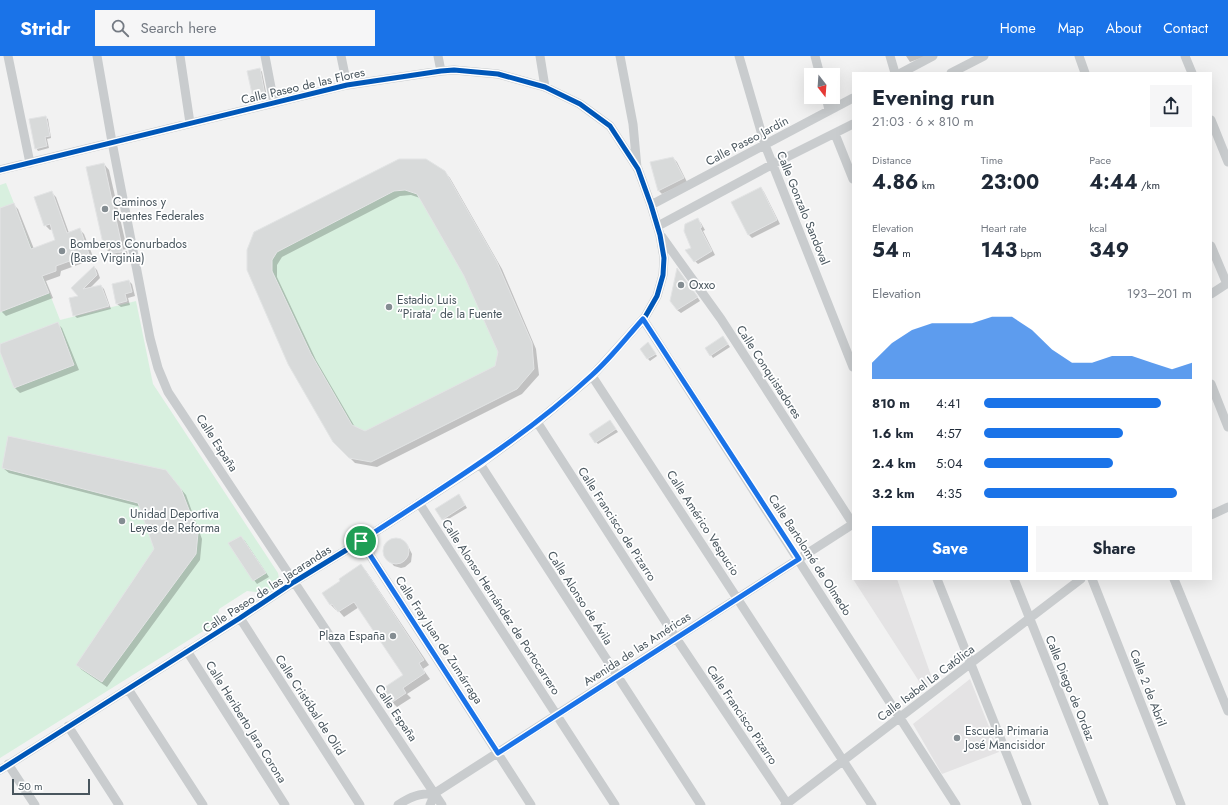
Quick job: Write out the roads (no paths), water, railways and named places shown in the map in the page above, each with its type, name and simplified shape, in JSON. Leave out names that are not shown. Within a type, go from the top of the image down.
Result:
[{"type":"street","points":[[8,56],[30,163]]},
{"type":"street","name":"Calle España","points":[[98,56],[112,142],[150,338],[158,368],[168,392],[442,805]]},
{"type":"street","points":[[180,56],[190,123]]},
{"type":"street","points":[[265,56],[274,103]]},
{"type":"street","points":[[341,56],[347,85]]},
{"type":"street","points":[[438,56],[441,71]]},
{"type":"street","points":[[540,56],[545,87]]},
{"type":"street","points":[[620,56],[633,124],[638,169]]},
{"type":"street","name":"Calle Gonzalo Sandoval","points":[[739,56],[765,145],[852,364]]},
{"type":"street","points":[[815,56],[818,68]]},
{"type":"street","points":[[890,56],[895,72]]},
{"type":"street","points":[[903,72],[933,56]]},
{"type":"street","points":[[964,70],[984,56]]},
{"type":"street","points":[[1079,56],[1085,72]]},
{"type":"street","points":[[1184,56],[1192,72]]},
{"type":"street","name":"Calle Paseo de las Flores","points":[[0,170],[347,85],[454,70],[498,74],[545,87],[580,104],[610,126],[638,169],[651,205]]},
{"type":"street","name":"Calle Paseo Jardín","points":[[651,205],[852,98]]},
{"type":"street","points":[[828,104],[829,110]]},
{"type":"street","points":[[1212,122],[1228,162]]},
{"type":"street","points":[[658,226],[773,164],[852,125]]},
{"type":"street","points":[[835,134],[852,176]]},
{"type":"street","name":"Calle Paseo de las Jacarandas","points":[[0,770],[480,464],[537,422],[592,376],[643,319],[657,296],[663,274],[664,258],[658,226],[651,205]]},
{"type":"street","name":"Calle Conquistadores","points":[[660,235],[725,326],[852,522]]},
{"type":"street","points":[[1212,248],[1227,284],[1212,293]]},
{"type":"street","name":"Calle Bartolomé de Olmedo","points":[[643,319],[799,559],[956,805]]},
{"type":"street","name":"Calle Américo Vespucio","points":[[592,376],[872,805]]},
{"type":"street","points":[[1212,387],[1228,427]]},
{"type":"street","name":"Calle Francisco de Pizarro","points":[[537,422],[676,638]]},
{"type":"street","name":"Calle Alonso de Ávila","points":[[480,464],[701,805]]},
{"type":"street","name":"Calle Alonso Hernández de Portocarrero","points":[[419,503],[615,805]]},
{"type":"street","points":[[1212,515],[1228,507]]},
{"type":"street","name":"Avenida de las Américas","points":[[398,805],[410,797],[435,793],[852,525]]},
{"type":"street","name":"Calle Fray Juan de Zumárraga","points":[[361,541],[532,805]]},
{"type":"street","points":[[937,580],[1027,805]]},
{"type":"street","name":"Calle Diego de Ordaz","points":[[1014,580],[1104,805]]},
{"type":"street","name":"Calle Isabel La Católica","points":[[786,804],[1080,580]]},
{"type":"street","name":"Calle 2 de Abril","points":[[1092,580],[1181,805]]},
{"type":"street","points":[[1174,580],[1228,711]]},
{"type":"street","name":"Calle Cristóbal de Olid","points":[[240,618],[360,805]]},
{"type":"street","name":"Calle Francisco Pizarro","points":[[676,638],[786,804]]},
{"type":"street","name":"Calle Heriberto Jara Corona","points":[[187,651],[285,805]]},
{"type":"street","points":[[128,689],[203,805]]},
{"type":"street","points":[[68,726],[119,805]]},
{"type":"street","points":[[8,764],[35,805]]},
{"type":"street","points":[[430,805],[435,793]]},
{"type":"place","name":"Caminos y Puentes Federales","points":[[105,209]]},
{"type":"place","name":"Bomberos Conurbados (Base Virginia)","points":[[62,251]]},
{"type":"place","name":"Oxxo","points":[[681,285]]},
{"type":"place","name":"Estadio Luis “Pirata” de la Fuente","points":[[389,307]]},
{"type":"place","name":"Unidad Deportiva Leyes de Reforma","points":[[122,521]]},
{"type":"place","name":"Plaza España","points":[[393,636]]},
{"type":"place","name":"Escuela Primaria José Mancisidor","points":[[957,738]]}]
